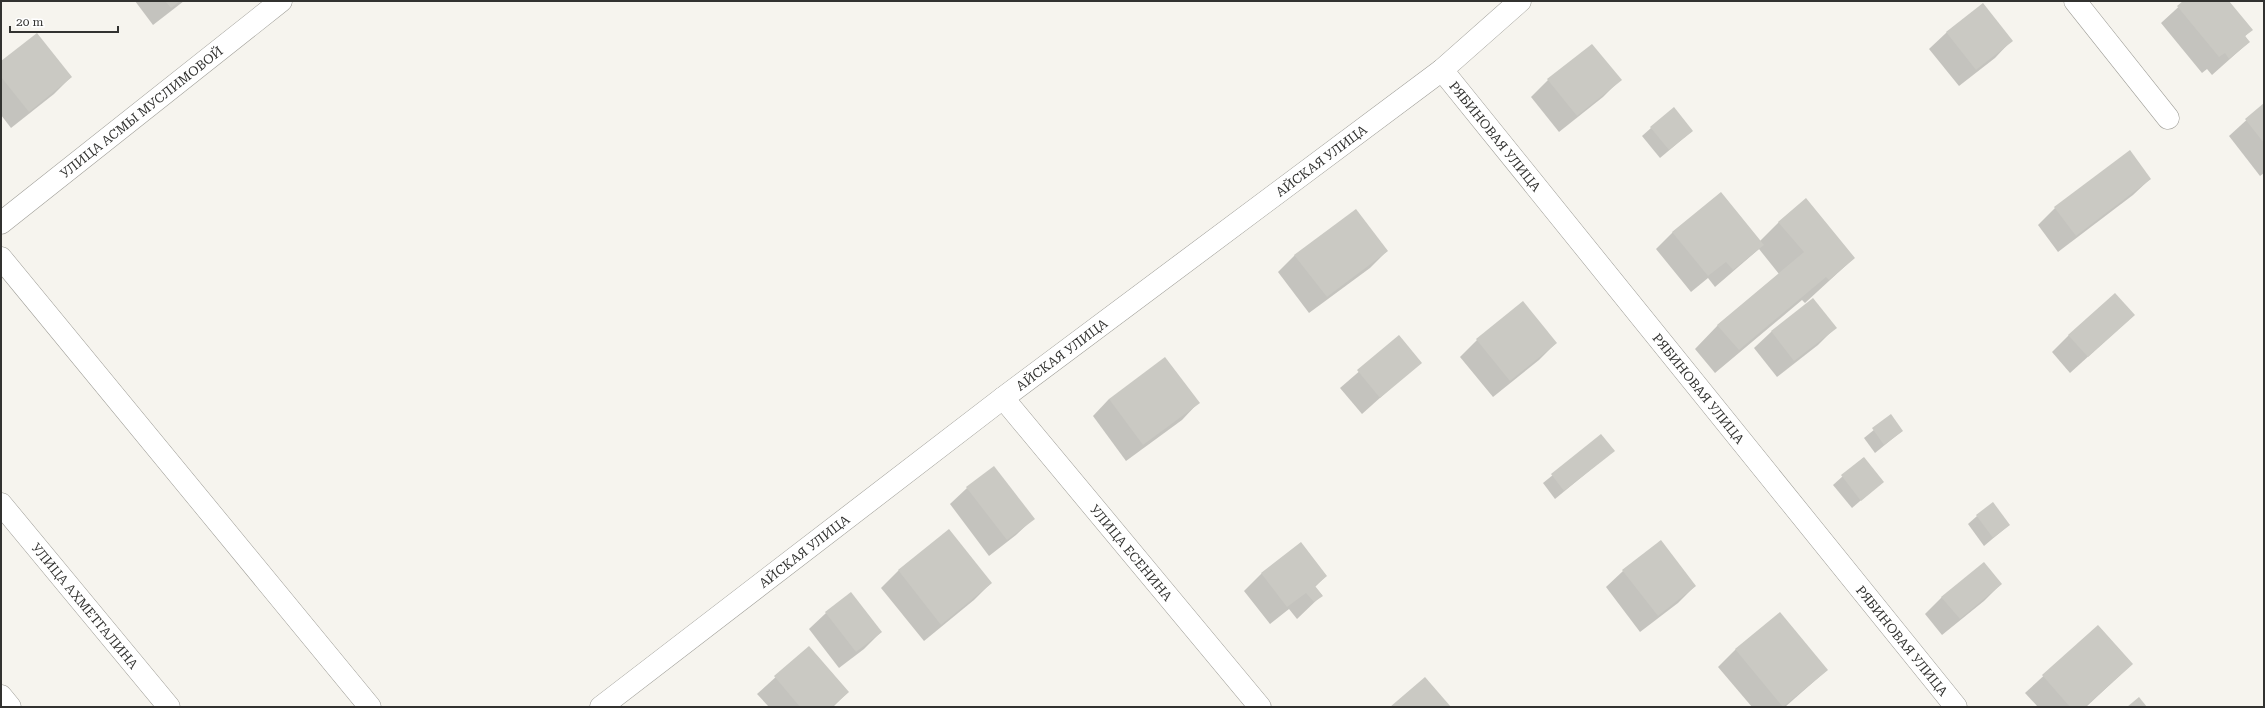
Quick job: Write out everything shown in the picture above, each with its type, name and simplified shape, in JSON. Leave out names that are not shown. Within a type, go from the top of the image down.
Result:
[{"type":"street","name":"УЛИЦА АСМЫ МУСЛИМОВОЙ","points":[[1,223],[281,1]]},
{"type":"street","name":"АЙСКАЯ УЛИЦА","points":[[601,707],[1003,398],[1442,70],[1520,1]]},
{"type":"street","points":[[2075,1],[2168,118]]},
{"type":"street","name":"РЯБИНОВАЯ УЛИЦА","points":[[1442,70],[1956,707]]},
{"type":"street","points":[[1,258],[370,707]]},
{"type":"street","name":"УЛИЦА ЕСЕНИНА","points":[[1003,398],[1260,707]]},
{"type":"street","name":"УЛИЦА АХМЕТГАЛИНА","points":[[1,504],[169,707]]},
{"type":"street","points":[[1,696],[10,707]]},
{"type":"building","points":[[165,1],[180,1],[171,8]]},
{"type":"building","points":[[2183,1],[2229,1],[2253,30],[2245,36],[2250,42],[2229,59],[2225,53],[2219,57],[2177,6]]},
{"type":"building","points":[[1983,3],[2013,41],[1976,70],[1946,32]]},
{"type":"building","points":[[37,33],[72,77],[29,112],[1,77],[1,61]]},
{"type":"building","points":[[1592,44],[1622,80],[1577,116],[1547,79]]},
{"type":"building","points":[[2264,103],[2264,143],[2245,119]]},
{"type":"building","points":[[1674,107],[1693,131],[1669,150],[1650,127]]},
{"type":"building","points":[[2130,150],[2151,179],[2076,236],[2054,207]]},
{"type":"building","points":[[1721,192],[1764,245],[1733,270],[1726,262],[1708,276],[1672,232]]},
{"type":"building","points":[[1806,198],[1855,258],[1829,280],[1826,277],[1739,350],[1717,325],[1804,252],[1778,222]]},
{"type":"building","points":[[1356,209],[1388,251],[1327,297],[1294,255]]},
{"type":"building","points":[[2115,293],[2135,315],[2088,357],[2068,335]]},
{"type":"building","points":[[1813,298],[1837,328],[1794,361],[1771,331]]},
{"type":"building","points":[[1523,301],[1557,343],[1510,381],[1476,339]]},
{"type":"building","points":[[1399,335],[1422,363],[1380,398],[1357,370]]},
{"type":"building","points":[[1165,357],[1200,403],[1143,445],[1109,399]]},
{"type":"building","points":[[1891,414],[1903,431],[1884,445],[1872,428]]},
{"type":"building","points":[[1601,434],[1615,451],[1564,491],[1551,474]]},
{"type":"building","points":[[1864,457],[1884,482],[1861,501],[1841,475]]},
{"type":"building","points":[[994,466],[1035,519],[1007,540],[966,487]]},
{"type":"building","points":[[1993,502],[2010,525],[1993,538],[1976,515]]},
{"type":"building","points":[[949,529],[992,583],[941,625],[898,570]]},
{"type":"building","points":[[1661,540],[1696,586],[1658,616],[1622,570]]},
{"type":"building","points":[[1301,542],[1327,576],[1315,586],[1323,596],[1314,602],[1306,593],[1287,607],[1261,573]]},
{"type":"building","points":[[1984,562],[2002,584],[1960,619],[1941,597]]},
{"type":"building","points":[[851,592],[882,632],[856,652],[825,612]]},
{"type":"building","points":[[1780,612],[1828,670],[1783,707],[1735,649]]},
{"type":"building","points":[[2098,625],[2133,664],[2085,707],[2070,707],[2042,675]]},
{"type":"building","points":[[809,646],[849,692],[832,707],[800,707],[774,676]]},
{"type":"building","points":[[1425,677],[1451,707],[1390,707]]},
{"type":"building","points":[[2139,697],[2147,707],[2127,707]]}]
